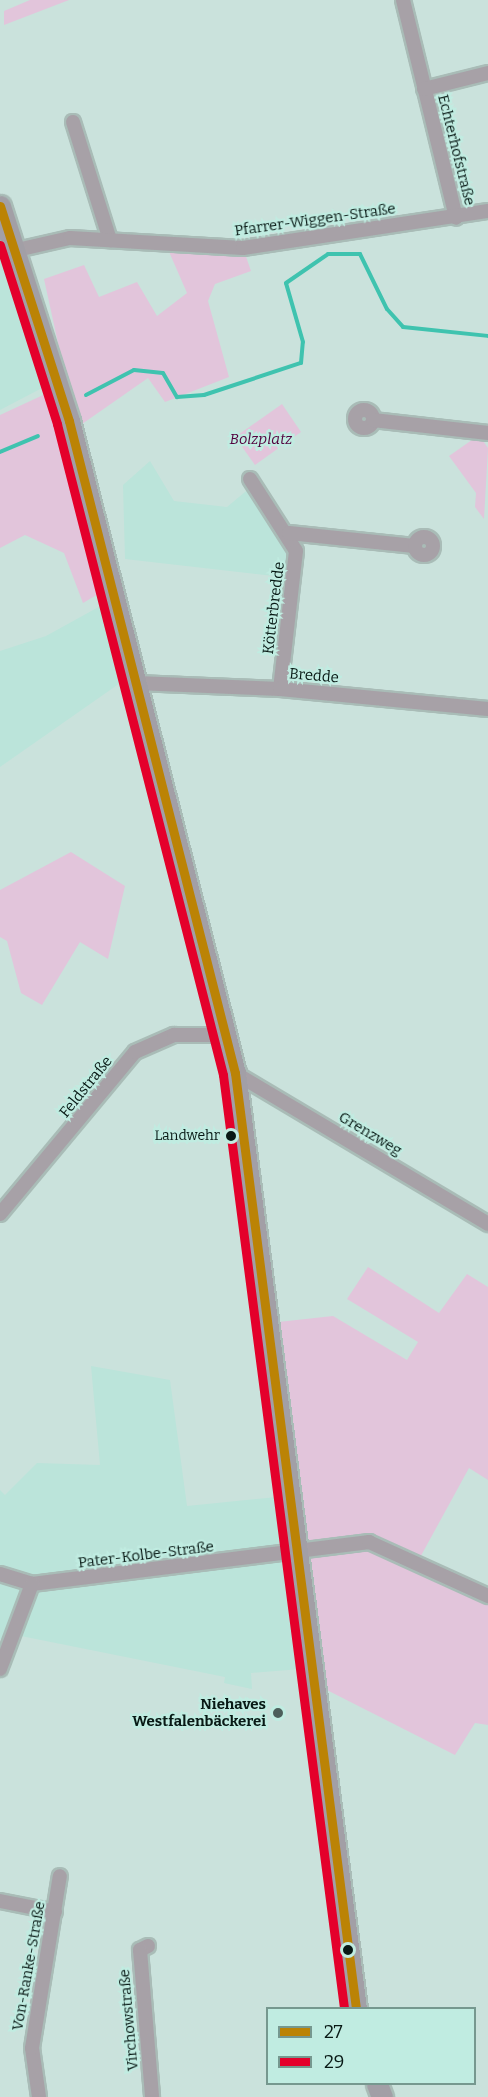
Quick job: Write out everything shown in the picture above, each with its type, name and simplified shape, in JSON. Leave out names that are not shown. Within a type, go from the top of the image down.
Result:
[{"type":"main road","points":[[0,206],[17,250],[69,421],[235,1073],[356,2007]]},
{"type":"street","name":"Echterhofstraße","points":[[403,0],[456,218]]},
{"type":"street","name":"Echterhofstraße","points":[[424,89],[488,73]]},
{"type":"street","points":[[73,122],[110,240]]},
{"type":"street","name":"Pfarrer-Wiggen-Straße","points":[[17,250],[70,238],[243,248],[456,218],[488,211]]},
{"type":"street","points":[[373,420],[488,433]]},
{"type":"street","name":"Kötterbredde","points":[[250,479],[289,533],[297,561],[280,689]]},
{"type":"street","points":[[289,533],[414,546]]},
{"type":"street","name":"Bredde","points":[[137,683],[280,689],[488,709]]},
{"type":"street","name":"Feldstraße","points":[[0,1214],[145,1044],[174,1035],[226,1035]]},
{"type":"street","name":"Grenzweg","points":[[235,1073],[486,1217]]},
{"type":"street","name":"Pater-Kolbe-Straße","points":[[0,1574],[32,1584],[369,1542],[488,1596]]},
{"type":"street","points":[[0,1669],[32,1584]]},
{"type":"street","name":"Von-Ranke-Straße","points":[[39,2097],[32,2048],[60,1876]]},
{"type":"street","points":[[0,1901],[55,1912]]},
{"type":"street","name":"Virchowstraße","points":[[148,1946],[140,1950],[152,2097]]},
{"type":"shaded area","points":[[0,241],[44,387],[0,410]]},
{"type":"shaded area","points":[[150,461],[174,501],[227,507],[251,487],[292,549],[291,578],[125,559],[123,485]]},
{"type":"shaded area","points":[[104,604],[123,681],[0,767],[0,651],[46,636]]},
{"type":"shaded area","points":[[91,1366],[170,1380],[187,1506],[277,1497],[301,1669],[251,1673],[252,1689],[224,1683],[225,1677],[21,1636],[0,1639],[0,1490],[5,1495],[37,1463],[100,1465]]},
{"type":"green space","points":[[30,0],[69,0],[4,25],[4,11]]},
{"type":"green space","points":[[167,247],[243,248],[251,271],[215,284],[208,301],[229,377],[165,402],[148,378],[62,438],[100,593],[83,603],[64,553],[25,535],[0,548],[0,415],[67,384],[44,279],[84,265],[99,297],[137,282],[157,316],[187,293]]},
{"type":"green space","name":"Bolzplatz","points":[[282,404],[301,432],[255,465],[235,437]]},
{"type":"green space","points":[[479,435],[488,448],[484,519],[475,507],[476,493],[449,456]]},
{"type":"green space","points":[[71,852],[125,886],[108,959],[80,942],[42,1005],[21,993],[7,941],[0,937],[0,890]]},
{"type":"green space","points":[[368,1267],[439,1313],[467,1274],[488,1287],[488,1480],[469,1468],[417,1563],[488,1596],[488,1725],[475,1723],[455,1755],[315,1684],[269,1323],[333,1316],[407,1360],[418,1342],[347,1299]]},
{"type":"waterway","points":[[86,395],[134,370],[163,373],[177,397],[204,395],[301,363],[303,342],[286,283],[328,254],[360,254],[387,309],[403,327],[488,336]]},
{"type":"waterway","points":[[0,452],[38,436]]},
{"type":"transit line","name":"27","points":[[0,206],[69,421],[235,1073],[356,2007]]},
{"type":"transit line","name":"29","points":[[0,245],[57,424],[223,1075],[344,2007]]},
{"type":"place","name":"Landwehr","points":[[231,1136]]},
{"type":"place","name":"Niehaves Westfalenbäckerei","points":[[278,1713]]}]
